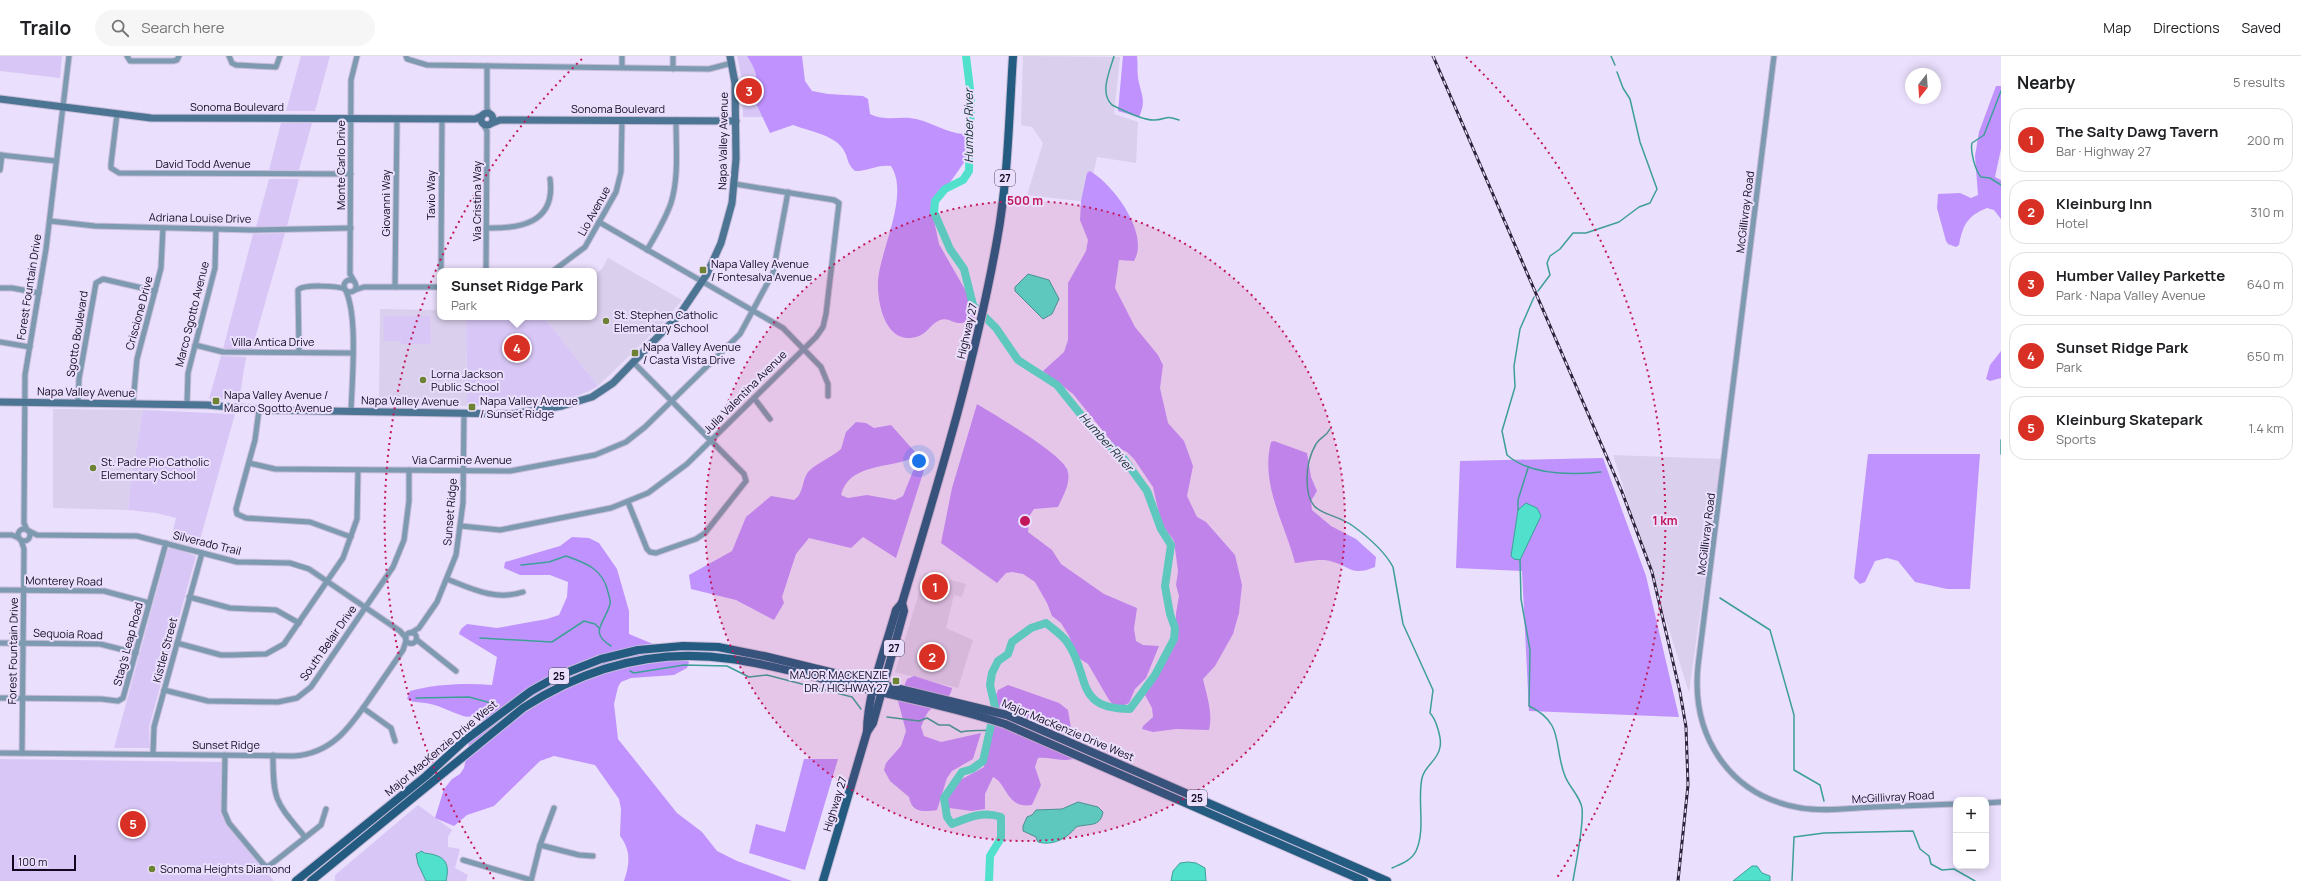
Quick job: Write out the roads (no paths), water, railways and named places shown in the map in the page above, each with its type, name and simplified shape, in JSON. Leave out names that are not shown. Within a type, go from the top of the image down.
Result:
[{"type":"main road","name":"Highway 27","points":[[823,881],[867,732],[873,723],[878,692],[896,610],[902,604],[964,393],[986,298],[998,239],[1007,164],[1013,56]]},
{"type":"main road","name":"Major MacKenzie Drive West","points":[[296,881],[426,776],[464,740],[510,705],[558,676],[601,659],[638,650],[666,646],[718,647],[764,656],[914,691],[1007,715],[1387,881]]},
{"type":"main road","name":"Major MacKenzie Drive West","points":[[311,881],[523,708],[562,685],[595,671],[652,657],[712,656],[747,661],[912,700],[1005,724],[1364,881]]},
{"type":"street","name":"Forest Fountain Drive","points":[[22,753],[24,549],[20,539],[20,531],[24,523],[25,376],[50,221],[69,56]]},
{"type":"street","points":[[127,56],[130,61],[173,61],[177,60],[179,56]]},
{"type":"street","points":[[230,56],[232,63],[236,65],[276,67],[280,56]]},
{"type":"street","name":"Monte Carlo Drive","points":[[346,290],[346,282],[350,274],[351,80],[357,56]]},
{"type":"street","points":[[406,56],[407,60],[427,65],[710,69],[732,64]]},
{"type":"street","points":[[622,56],[622,67]]},
{"type":"street","points":[[673,56],[673,69]]},
{"type":"street","name":"Napa Valley Avenue","points":[[0,402],[187,404],[259,410],[351,412],[525,413],[581,402],[602,392],[676,320],[702,282],[724,232],[735,184],[736,83],[730,56]]},
{"type":"street","name":"McGillivray Road","points":[[1774,56],[1698,666],[1696,691],[1699,712],[1716,756],[1734,776],[1753,790],[1774,800],[1801,808],[1833,810],[1953,804]]},
{"type":"street","points":[[487,66],[487,108],[492,119]]},
{"type":"street","name":"Sonoma Boulevard","points":[[0,99],[151,118],[475,119],[482,116]]},
{"type":"street","points":[[487,108],[482,116],[483,124],[487,131]]},
{"type":"street","name":"David Todd Avenue","points":[[117,114],[111,164],[112,168],[120,173],[351,174]]},
{"type":"street","points":[[482,116],[487,114],[492,119]]},
{"type":"street","name":"Giovanni Way","points":[[396,119],[396,287]]},
{"type":"street","name":"Tavio Way","points":[[441,268],[442,119]]},
{"type":"street","points":[[475,119],[487,125],[492,119]]},
{"type":"street","name":"Sonoma Boulevard","points":[[492,119],[736,121]]},
{"type":"street","name":"Via Cristina Way","points":[[486,268],[487,131],[492,119]]},
{"type":"street","name":"Lio Avenue","points":[[558,268],[584,247],[600,222],[619,185],[622,120]]},
{"type":"street","points":[[647,250],[665,219],[673,193],[676,174],[676,120]]},
{"type":"street","points":[[0,170],[1,155],[56,161]]},
{"type":"street","points":[[486,228],[519,227],[537,218],[549,201],[551,191],[550,179]]},
{"type":"street","name":"Julia Valentina Avenue","points":[[461,526],[500,530],[599,511],[628,502],[668,480],[711,440],[820,332],[825,320],[840,206],[834,200],[735,184]]},
{"type":"street","name":"Via Carmine Avenue","points":[[249,463],[271,469],[464,471],[520,470],[606,452],[635,436],[733,342],[753,311],[773,273],[788,192]]},
{"type":"street","name":"Adriana Louise Drive","points":[[50,221],[95,226],[163,228],[351,228]]},
{"type":"street","points":[[600,222],[783,328],[804,349],[825,374],[828,396]]},
{"type":"street","name":"Criscione Drive","points":[[133,403],[135,369],[161,268],[163,228]]},
{"type":"street","name":"Marco Sgotto Avenue","points":[[187,404],[188,373],[215,268],[216,229]]},
{"type":"street","points":[[350,274],[354,282],[354,291],[350,299]]},
{"type":"street","name":"Sgotto Boulevard","points":[[78,402],[79,379],[96,283],[102,279],[155,290]]},
{"type":"street","points":[[337,287],[346,282],[354,282],[364,287]]},
{"type":"street","points":[[299,352],[298,290],[303,287],[337,287],[354,291],[364,287],[437,287]]},
{"type":"street","points":[[0,288],[12,288],[39,293]]},
{"type":"street","points":[[346,290],[350,299],[352,353],[351,412]]},
{"type":"street","points":[[0,342],[30,347]]},
{"type":"street","name":"Villa Antica Drive","points":[[195,345],[219,351],[352,353]]},
{"type":"street","points":[[628,502],[646,548],[653,554],[692,541],[705,533],[746,481],[744,474],[633,362]]},
{"type":"street","points":[[754,398],[770,419]]},
{"type":"street","points":[[259,410],[255,440],[236,509],[237,514],[246,518],[310,522],[351,537]]},
{"type":"street","name":"Sunset Ridge","points":[[403,650],[415,641],[419,628],[437,602],[456,555],[461,526],[464,471],[464,413]]},
{"type":"street","points":[[177,643],[221,655],[260,655],[272,652],[281,647],[328,582],[343,558],[358,519],[358,470]]},
{"type":"street","name":"South Belair Drive","points":[[164,690],[211,701],[284,701],[297,698],[311,687],[393,568],[404,540],[408,502],[409,470]]},
{"type":"street","points":[[12,535],[20,539],[28,540],[28,531],[24,523]]},
{"type":"street","points":[[0,535],[12,535],[20,531],[28,531]]},
{"type":"street","name":"Silverado Trail","points":[[28,531],[37,535],[137,536],[237,562],[298,564],[310,569],[366,607],[400,631],[406,640]]},
{"type":"street","name":"Silverado Trail","points":[[28,540],[37,535]]},
{"type":"street","name":"Forest Fountain Drive","points":[[24,549],[28,540]]},
{"type":"street","name":"Stag's Leap Road","points":[[23,699],[121,700],[125,693],[166,543]]},
{"type":"street","name":"Kistler Street","points":[[153,754],[154,730],[202,553]]},
{"type":"street","points":[[447,579],[490,595],[513,596],[523,592]]},
{"type":"street","name":"Monterey Road","points":[[0,590],[104,591],[150,603]]},
{"type":"street","points":[[189,597],[230,608],[276,610],[299,623]]},
{"type":"street","name":"Sunset Ridge","points":[[0,753],[301,755],[328,746],[347,731],[403,650],[410,633],[419,628]]},
{"type":"street","name":"Silverado Trail","points":[[400,631],[410,633]]},
{"type":"street","points":[[410,633],[415,641],[456,671]]},
{"type":"street","points":[[406,640],[415,641]]},
{"type":"street","name":"Sequoia Road","points":[[0,643],[100,644],[136,653]]},
{"type":"street","points":[[0,698],[23,699]]},
{"type":"street","points":[[363,708],[391,728],[395,742]]},
{"type":"street","points":[[225,755],[224,811],[229,823],[265,866],[269,866],[321,825],[326,809]]},
{"type":"street","points":[[274,755],[275,797],[280,807],[305,837]]},
{"type":"street","points":[[1989,803],[2001,802]]},
{"type":"street","points":[[463,860],[531,880],[540,846],[554,808]]},
{"type":"street","points":[[540,846],[579,855],[593,856]]},
{"type":"waterway","name":"Humber River","points":[[966,56],[971,97],[969,171],[963,180],[945,189],[935,201],[934,212],[950,249],[964,269],[973,305],[996,328],[1018,360],[1057,385],[1094,431],[1124,459],[1147,491],[1161,529],[1171,545],[1165,586],[1170,614],[1175,628],[1174,639],[1155,675],[1130,709],[1112,707],[1099,703],[1091,697],[1086,688],[1074,654],[1067,642],[1060,634],[1046,623],[1031,628],[1012,642],[1008,654],[998,661],[992,673],[990,685],[995,707],[983,761],[972,769],[962,772],[944,798],[947,817],[952,824],[970,817],[982,815],[994,815],[1001,817],[1001,838],[990,856],[989,881]]},
{"type":"waterway","points":[[1114,56],[1108,75],[1106,88],[1108,100],[1112,105],[1145,119],[1159,120],[1168,118],[1179,120]]},
{"type":"waterway","points":[[1611,56],[1615,65]]},
{"type":"waterway","points":[[1538,291],[1550,275],[1547,263],[1550,256],[1560,249],[1573,233],[1586,233],[1619,222],[1639,207],[1650,203],[1657,189],[1640,142],[1630,99],[1623,88],[1617,72]]},
{"type":"waterway","points":[[2001,91],[1984,135],[1972,143],[1972,155],[1981,177],[1990,178],[2001,185]]},
{"type":"waterway","points":[[1534,297],[1520,329],[1514,366],[1515,387],[1502,431],[1507,455],[1516,462],[1539,470],[1565,473],[1601,472]]},
{"type":"waterway","points":[[1330,429],[1327,434],[1317,442],[1309,461],[1307,479],[1308,492],[1311,501],[1315,507],[1321,511],[1353,526],[1376,545],[1390,561],[1393,567],[1403,624],[1433,690],[1430,713],[1436,724],[1440,739],[1439,752],[1422,778],[1420,796],[1421,824],[1419,842],[1416,851],[1409,860],[1392,868]]},
{"type":"waterway","points":[[2001,440],[2001,454]]},
{"type":"waterway","points":[[1518,510],[1518,500],[1528,468]]},
{"type":"waterway","points":[[521,565],[549,562],[566,556],[587,564],[598,572],[606,584],[610,601],[608,611],[599,632],[604,641],[611,646]]},
{"type":"waterway","points":[[1520,560],[1521,599],[1530,650],[1529,706],[1548,720],[1553,728],[1556,736],[1561,765],[1569,784],[1579,799],[1582,808],[1581,834],[1573,881]]},
{"type":"waterway","points":[[1720,598],[1770,630],[1794,715],[1794,770],[1820,785],[1824,801]]},
{"type":"waterway","points":[[480,638],[552,642],[584,621],[595,624],[599,628]]},
{"type":"waterway","points":[[630,671],[634,673],[684,665],[727,666],[749,677],[767,675],[852,697],[861,709]]},
{"type":"waterway","points":[[416,698],[469,697],[491,703]]},
{"type":"waterway","points":[[887,717],[919,721],[927,718],[939,725],[949,725],[961,732],[989,730]]},
{"type":"waterway","points":[[1792,881],[1794,837],[1824,833],[1913,831],[1920,849],[1929,856],[1931,864],[1942,870],[1954,869],[1975,881]]},
{"type":"railway","points":[[1433,56],[1622,492],[1652,572],[1680,692],[1686,727],[1688,785],[1678,881]]},
{"type":"place","name":"Humber Valley Parkette","points":[[749,91]]},
{"type":"place","name":"Napa Valley Avenue / Fontesalva Avenue","points":[[703,270]]},
{"type":"place","name":"St. Stephen Catholic Elementary School","points":[[606,321]]},
{"type":"place","name":"Sunset Ridge Park","points":[[517,348]]},
{"type":"place","name":"Napa Valley Avenue / Casta Vista Drive","points":[[635,353]]},
{"type":"place","name":"Lorna Jackson Public School","points":[[423,380]]},
{"type":"place","name":"Napa Valley Avenue / Marco Sgotto Avenue","points":[[216,401]]},
{"type":"place","name":"Napa Valley Avenue / Sunset Ridge","points":[[472,407]]},
{"type":"place","name":"St. Padre Pio Catholic Elementary School","points":[[93,468]]},
{"type":"place","name":"The Salty Dawg Tavern","points":[[935,587]]},
{"type":"place","name":"Kleinburg Inn","points":[[932,657]]},
{"type":"place","name":"MAJOR MACKENZIE DR / HIGHWAY 27","points":[[896,681]]},
{"type":"place","name":"Kleinburg Skatepark","points":[[133,824]]},
{"type":"place","name":"Sonoma Heights Diamond","points":[[152,869]]}]
